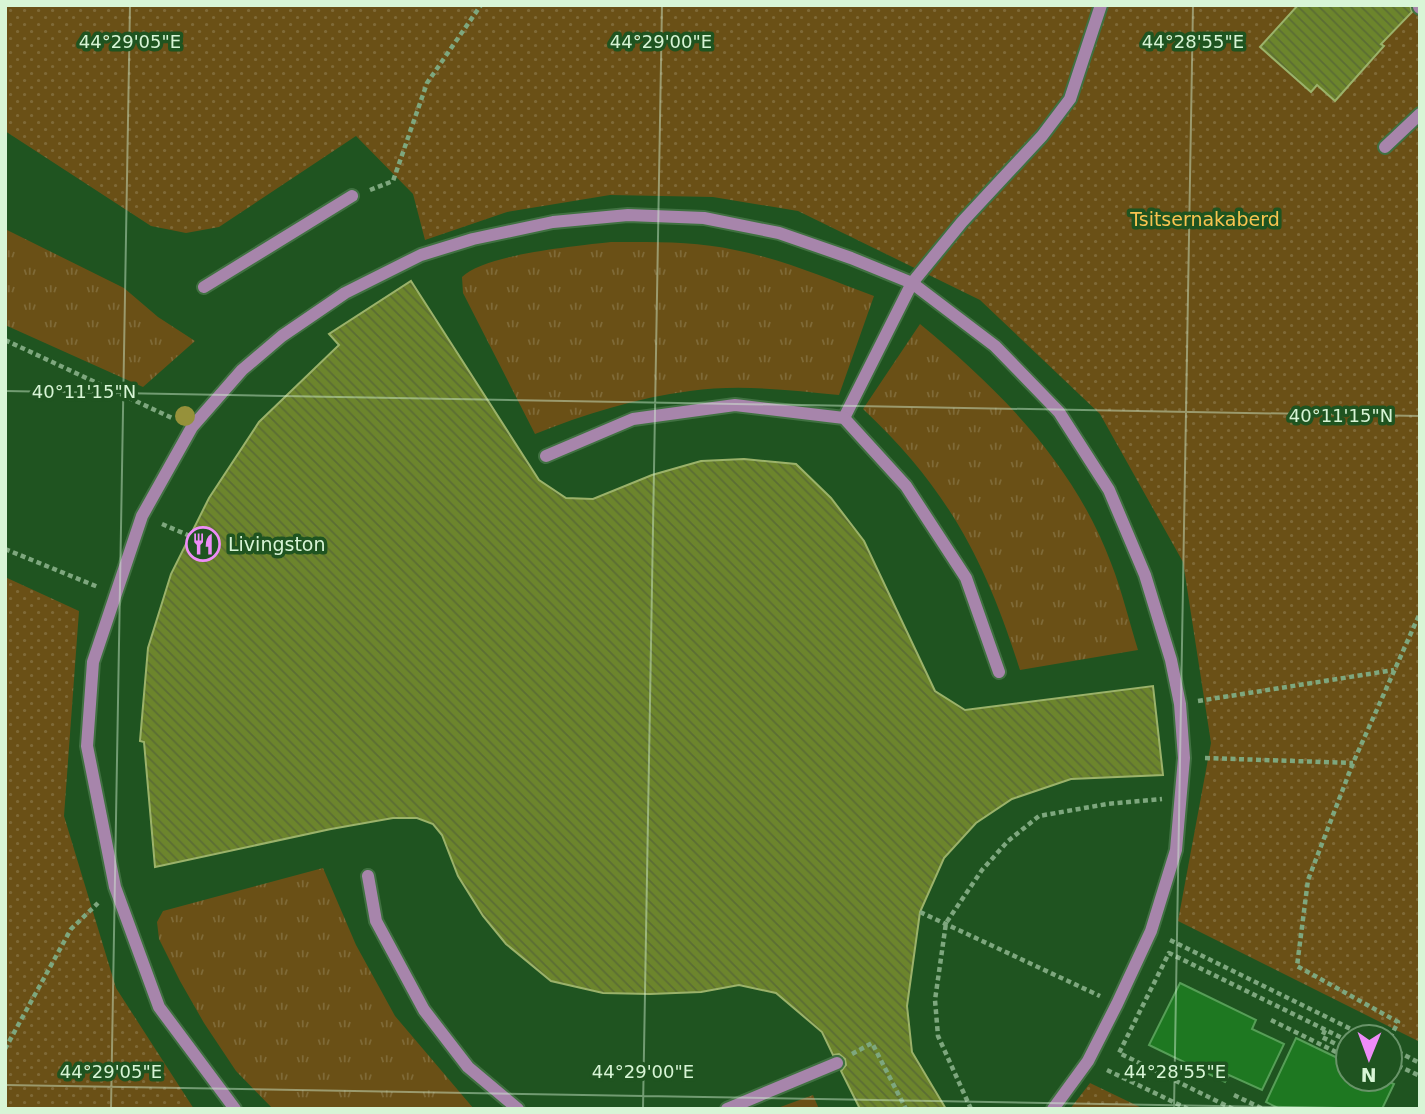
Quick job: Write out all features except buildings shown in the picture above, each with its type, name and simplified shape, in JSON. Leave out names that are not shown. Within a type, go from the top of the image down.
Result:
[{"type":"lane","points":[[844,418],[912,283],[962,222],[1042,136],[1070,99],[1101,5]]},
{"type":"lane","points":[[1385,147],[1420,114]]},
{"type":"lane","points":[[204,287],[352,196]]},
{"type":"lane","points":[[235,1109],[159,1007],[115,887],[88,746],[93,662],[142,516],[192,427],[242,370],[282,336],[345,293],[421,255],[473,239],[553,222],[628,215],[704,218],[779,233],[912,283],[995,346],[1059,412],[1109,490],[1145,575],[1171,660],[1180,704],[1184,758],[1176,850],[1151,931],[1117,1004],[1087,1060],[1053,1109]]},
{"type":"lane","points":[[546,456],[633,419],[735,405],[844,418],[906,486],[966,578],[999,672]]},
{"type":"lane","points":[[368,876],[376,921],[424,1010],[468,1067],[518,1109]]},
{"type":"lane","points":[[727,1109],[837,1063]]},
{"type":"path","points":[[393,181],[427,83],[481,5]]},
{"type":"path","points":[[5,340],[167,416]]},
{"type":"path","points":[[142,516],[190,536]]},
{"type":"path","points":[[5,549],[90,584]]},
{"type":"path","points":[[1398,1023],[1297,966],[1308,880],[1353,763],[1420,613]]},
{"type":"path","points":[[1180,704],[1394,670]]},
{"type":"path","points":[[1184,758],[1353,763]]},
{"type":"path","points":[[971,1109],[938,1037],[935,1000],[946,923],[982,870],[1008,841],[1039,816],[1107,804],[1180,798]]},
{"type":"path","points":[[5,1049],[71,929],[115,887]]},
{"type":"path","points":[[920,912],[1117,1004]]},
{"type":"path","points":[[1151,931],[1338,1023]]},
{"type":"path","points":[[1233,1109],[1119,1053],[1169,953],[1334,1034]]},
{"type":"path","points":[[1271,1020],[1334,1051]]},
{"type":"path","points":[[1325,1030],[1322,1037],[1334,1043]]},
{"type":"path","points":[[872,1043],[906,1109]]},
{"type":"path","points":[[1404,1055],[1420,1063]]},
{"type":"path","points":[[1087,1060],[1188,1109]]},
{"type":"path","points":[[1404,1069],[1420,1076]]},
{"type":"path","points":[[1234,1094],[1263,1109]]},
{"type":"green space","name":"Tsitsernakaberd","points":[[5,5],[1420,5],[1420,1042],[1404,1034],[1404,1023],[1382,1023],[1178,921],[1211,743],[1183,562],[1100,414],[980,300],[798,211],[713,197],[610,195],[507,212],[425,240],[413,194],[356,136],[219,227],[186,233],[151,226],[5,131]]},
{"type":"green space","points":[[5,229],[124,288],[158,317],[195,341],[143,387],[5,325]]},
{"type":"green space","points":[[611,242],[689,244],[735,250],[788,264],[874,296],[839,395],[746,388],[690,391],[611,408],[535,434],[463,293],[462,277],[490,262],[510,257]]},
{"type":"green space","points":[[920,324],[1006,403],[1032,431],[1077,493],[1111,563],[1138,650],[1020,670],[993,594],[960,528],[918,468],[863,409]]},
{"type":"green space","points":[[5,577],[79,611],[64,816],[116,988],[194,1109],[5,1109]]},
{"type":"green space","points":[[323,868],[356,945],[395,1016],[474,1109],[273,1109],[236,1071],[204,1023],[159,939],[157,922],[163,911]]},
{"type":"green space","points":[[1090,1083],[1144,1109],[1070,1109]]},
{"type":"green space","points":[[813,1095],[819,1109],[775,1109]]},
{"type":"shaded area","points":[[1180,983],[1256,1020],[1252,1029],[1284,1044],[1262,1090],[1229,1075],[1225,1082],[1149,1045]]},
{"type":"shaded area","points":[[1296,1038],[1334,1056],[1334,1093],[1390,1093],[1382,1109],[1280,1109],[1266,1102]]},
{"type":"place","name":"Livingston","points":[[203,544]]}]
